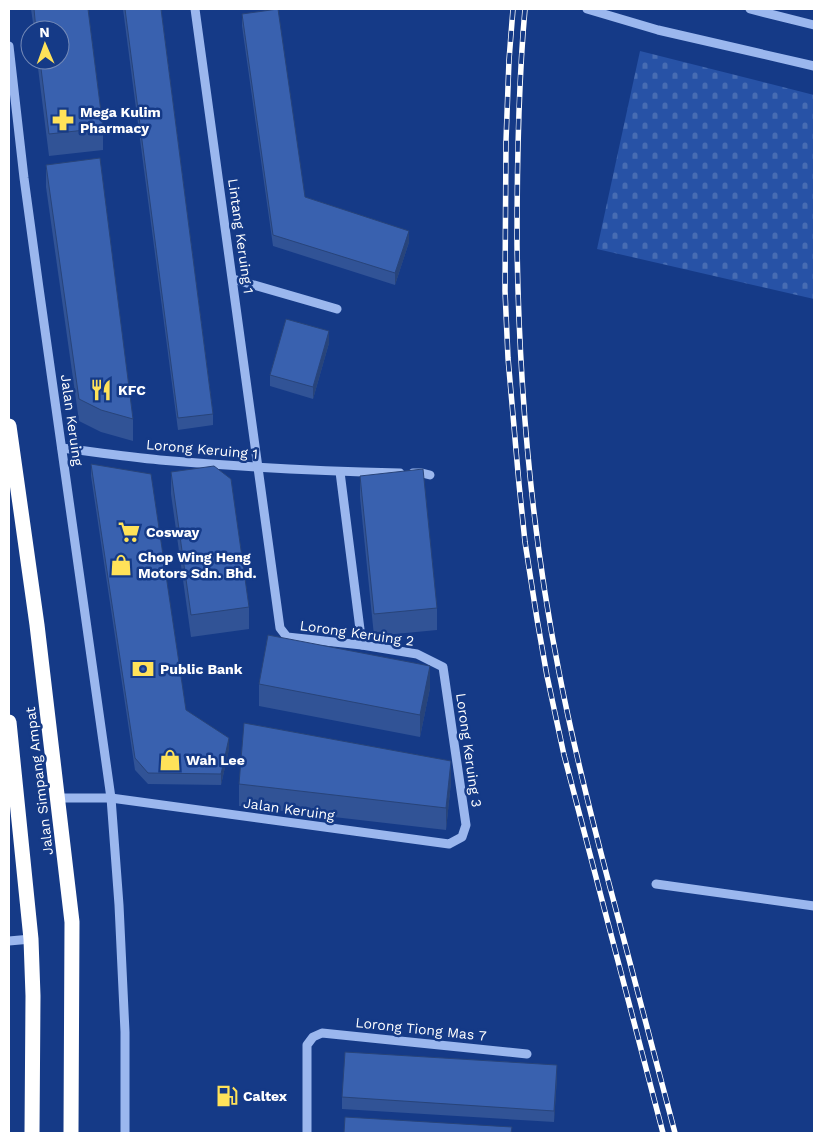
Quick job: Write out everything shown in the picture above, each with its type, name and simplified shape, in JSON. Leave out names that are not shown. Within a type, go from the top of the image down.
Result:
[{"type":"highway","name":"Jalan Simpang Ampat","points":[[9,426],[37,625],[72,922],[72,1133]]},
{"type":"highway","name":"Jalan Simpang Ampat","points":[[9,722],[31,939],[33,996],[32,1133]]},
{"type":"street","name":"Lintang Keruing 1","points":[[196,9],[258,468]]},
{"type":"street","points":[[586,9],[658,30],[814,66]]},
{"type":"street","points":[[750,9],[814,25]]},
{"type":"street","name":"Jalan Keruing","points":[[9,46],[24,178],[111,798],[119,905],[125,1032],[125,1133]]},
{"type":"street","points":[[232,279],[337,309]]},
{"type":"street","name":"Lorong Keruing 1","points":[[62,448],[158,460],[258,468],[422,473],[430,475]]},
{"type":"street","name":"Lorong Keruing 2","points":[[258,468],[280,628],[287,637],[362,645],[417,654],[443,667]]},
{"type":"street","points":[[340,472],[362,645]]},
{"type":"street","name":"Lorong Keruing 3","points":[[443,667],[466,825],[462,838]]},
{"type":"street","name":"Jalan Keruing","points":[[58,798],[111,798],[449,844],[462,838]]},
{"type":"street","points":[[656,884],[814,906]]},
{"type":"street","points":[[9,941],[31,939]]},
{"type":"street","name":"Lorong Tiong Mas 7","points":[[307,1133],[307,1045],[313,1037],[322,1033],[527,1054]]},
{"type":"green space","points":[[640,51],[814,95],[814,299],[597,249]]},
{"type":"building","points":[[34,9],[88,9],[103,128],[49,134],[41,70],[70,70],[70,20],[35,20]]},
{"type":"building","points":[[125,9],[161,9],[213,414],[178,418]]},
{"type":"building","points":[[278,9],[305,197],[409,231],[395,273],[273,235],[242,14]]},
{"type":"building","points":[[100,158],[133,419],[101,410],[79,399],[46,165]]},
{"type":"building","points":[[286,319],[329,331],[313,387],[270,375]]},
{"type":"building","points":[[91,464],[151,474],[186,710],[229,738],[221,774],[148,773],[135,758]]},
{"type":"building","points":[[214,466],[231,479],[249,607],[191,615],[171,472]]},
{"type":"building","points":[[423,469],[437,608],[374,614],[360,476]]},
{"type":"building","points":[[268,635],[430,666],[420,715],[259,684]]},
{"type":"building","points":[[244,723],[451,761],[446,808],[239,784]]},
{"type":"building","points":[[345,1052],[557,1065],[554,1111],[342,1097]]},
{"type":"building","points":[[345,1117],[512,1127],[511,1133],[344,1133]]},
{"type":"railway","points":[[513,9],[506,141],[505,291],[508,358],[525,542],[547,676],[564,755],[663,1133]]},
{"type":"railway","points":[[525,9],[518,155],[518,298],[528,459],[541,566],[559,672],[578,760],[675,1133]]},
{"type":"place","name":"Mega Kulim Pharmacy","points":[[63,120]]},
{"type":"place","name":"KFC","points":[[101,390]]},
{"type":"place","name":"Cosway","points":[[129,532]]},
{"type":"place","name":"Chop Wing Heng Motors Sdn. Bhd.","points":[[121,565]]},
{"type":"place","name":"Public Bank","points":[[143,669]]},
{"type":"place","name":"Wah Lee","points":[[170,760]]},
{"type":"place","name":"Caltex","points":[[227,1096]]}]
